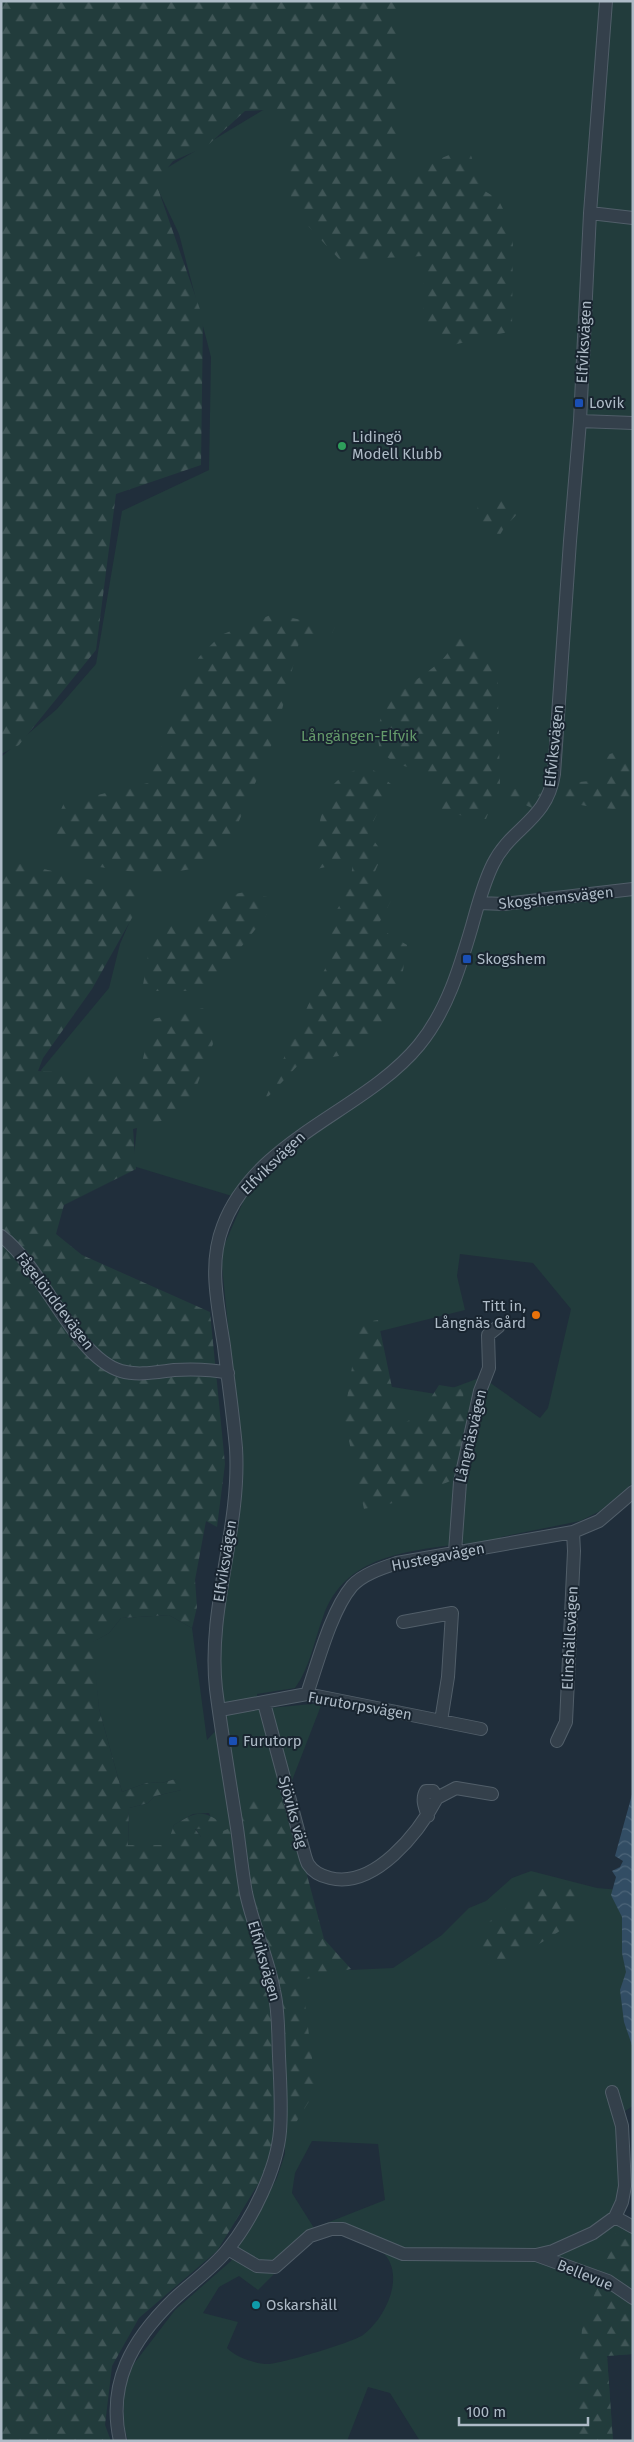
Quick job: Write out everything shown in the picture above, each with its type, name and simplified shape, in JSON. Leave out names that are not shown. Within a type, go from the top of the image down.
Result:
[{"type":"street","name":"Elfviksvägen","points":[[120,2441],[116,2415],[117,2389],[131,2353],[165,2308],[228,2250],[252,2210],[273,2168],[279,2139],[280,2110],[276,2003],[245,1887],[216,1686],[217,1621],[232,1515],[236,1465],[228,1373],[218,1301],[215,1259],[219,1237],[233,1204],[250,1182],[296,1139],[388,1076],[421,1043],[435,1023],[446,1000],[478,903],[496,857],[544,806],[552,784],[580,421],[590,213],[606,1]]},
{"type":"street","points":[[590,213],[633,218]]},
{"type":"street","points":[[580,421],[633,423]]},
{"type":"street","name":"Skogshemsvägen","points":[[478,903],[504,904],[633,889]]},
{"type":"street","name":"Fågelöuddevägen","points":[[1,1236],[26,1260],[79,1336],[94,1353],[112,1368],[130,1373],[206,1369],[228,1373]]},
{"type":"street","name":"Långnäsvägen","points":[[454,1552],[460,1482],[480,1391],[489,1368],[488,1336],[499,1326]]},
{"type":"street","name":"Hustegavägen","points":[[307,1694],[338,1608],[353,1585],[370,1573],[397,1563],[573,1532],[599,1521],[633,1492]]},
{"type":"street","name":"Elinshällsvägen","points":[[557,1741],[566,1722],[574,1551],[573,1532]]},
{"type":"street","points":[[403,1622],[452,1613],[448,1677],[441,1721]]},
{"type":"street","name":"Furutorpsvägen","points":[[220,1710],[307,1694],[481,1729]]},
{"type":"street","name":"Sjöviks väg","points":[[264,1703],[302,1846],[308,1864],[320,1876],[346,1879],[358,1877],[377,1867],[392,1857],[416,1832],[438,1798],[456,1788],[463,1787],[492,1794]]},
{"type":"street","points":[[228,2250],[257,2266],[275,2267],[310,2236],[331,2229],[343,2229],[402,2254],[536,2255],[572,2243],[611,2222],[622,2202],[625,2168],[622,2126],[612,2092]]},
{"type":"street","points":[[615,2217],[633,2227]]},
{"type":"street","name":"Bellevue","points":[[536,2255],[608,2281],[633,2298]]},
{"type":"green space","points":[[1,1],[396,1],[399,176],[468,147],[483,190],[498,199],[513,229],[512,331],[453,345],[423,322],[424,256],[340,260],[291,208],[289,109],[245,111],[207,146],[173,161],[156,183],[203,318],[201,465],[116,494],[96,650],[19,745],[1,754]]},
{"type":"green space","name":"Långängen-Elfvik","points":[[320,1],[633,1],[633,1483],[600,1511],[580,1521],[501,1537],[502,1541],[465,1547],[464,1543],[401,1554],[363,1568],[346,1580],[333,1596],[323,1617],[304,1671],[295,1688],[257,1694],[259,1709],[322,1703],[286,1796],[322,1939],[349,1970],[393,1968],[442,1935],[469,1908],[486,1901],[512,1878],[531,1871],[597,1888],[633,1891],[633,2106],[620,2114],[628,2181],[623,2219],[633,2223],[633,2354],[607,2356],[613,2441],[420,2441],[390,2393],[368,2387],[347,2441],[128,2441],[124,2426],[123,2392],[133,2365],[175,2310],[231,2261],[277,2178],[285,2154],[284,2032],[237,1806],[230,1828],[221,1840],[201,1837],[195,1828],[215,1828],[209,1813],[193,1814],[174,1825],[168,1845],[128,1846],[129,1808],[148,1803],[155,1796],[181,1790],[175,1779],[162,1783],[149,1782],[122,1792],[99,1709],[92,1642],[109,1633],[121,1618],[169,1615],[192,1628],[207,1740],[225,1721],[218,1675],[219,1640],[241,1456],[222,1266],[223,1248],[243,1202],[232,1196],[133,1166],[142,1077],[42,1074],[41,1070],[109,988],[120,944],[139,900],[1,863],[1,757],[57,709],[96,664],[122,511],[209,470],[211,357],[179,234],[152,177],[308,83]],"holes":[[[460,1254],[533,1263],[571,1309],[548,1408],[540,1418],[482,1377],[436,1394],[387,1386],[377,1332],[465,1310],[457,1276]],[[312,2141],[378,2144],[385,2200],[314,2228],[292,2193],[295,2173]],[[326,2233],[354,2239],[380,2250],[388,2259],[392,2270],[393,2282],[391,2294],[379,2318],[363,2335],[357,2338],[287,2360],[263,2364],[235,2354],[227,2348],[238,2322],[203,2313],[219,2287],[239,2276],[258,2290],[296,2252]]]},
{"type":"green space","points":[[479,498],[511,502],[524,507],[504,528],[491,550],[498,523],[475,525]]},
{"type":"green space","points":[[273,614],[335,627],[331,635],[300,639],[275,737],[236,828],[197,868],[156,875],[71,863],[67,847],[52,830],[64,803],[148,783],[189,674],[199,657],[221,635]]},
{"type":"green space","points":[[460,636],[497,658],[500,786],[542,794],[535,809],[496,793],[486,819],[439,812],[436,774],[396,764],[380,751],[378,734],[380,719],[386,707],[394,697],[441,661]]},
{"type":"green space","points":[[633,746],[633,811],[592,807],[559,801],[569,783],[600,780],[607,755]]},
{"type":"green space","points":[[367,765],[391,784],[368,833],[383,853],[370,883],[393,897],[377,927],[407,945],[396,1016],[361,1053],[302,1061],[264,1101],[330,958],[327,927],[350,887],[353,861],[312,870],[319,825],[325,802],[337,781]]},
{"type":"green space","points":[[1,859],[146,893],[92,989],[43,1058],[38,1071],[139,1074],[153,1019],[204,1008],[213,1044],[197,1085],[182,1115],[133,1129],[136,1169],[64,1205],[56,1234],[82,1255],[210,1312],[225,1464],[217,1527],[206,1521],[195,1580],[197,1607],[192,1628],[169,1615],[121,1618],[109,1633],[93,1642],[99,1709],[122,1792],[149,1782],[162,1783],[175,1779],[179,1782],[181,1790],[155,1796],[148,1803],[129,1808],[128,1845],[167,1845],[174,1825],[198,1814],[208,1815],[221,1823],[215,1828],[195,1829],[201,1837],[211,1833],[221,1840],[223,1831],[230,1828],[239,1799],[286,1796],[324,1939],[351,1969],[302,1980],[316,2090],[217,2251],[139,2318],[112,2366],[105,2425],[111,2441],[1,2441]]},
{"type":"green space","points":[[245,892],[277,899],[241,947],[201,991],[142,991],[150,943],[169,920],[199,926],[230,895]]},
{"type":"green space","points":[[378,1320],[400,1426],[422,1412],[439,1385],[463,1389],[465,1429],[458,1478],[398,1502],[364,1509],[344,1418],[359,1323]]},
{"type":"green space","points":[[578,1887],[578,1925],[563,1929],[520,1956],[489,1965],[480,1949],[484,1926],[518,1899],[541,1889]]},
{"type":"green space","points":[[616,2233],[633,2241],[633,2354],[607,2356],[613,2441],[579,2441],[578,2384],[582,2329]]},
{"type":"water","points":[[633,1791],[633,2048],[624,2022],[620,1990],[626,1972],[622,1953],[622,1917],[611,1895],[616,1877],[612,1871],[620,1867],[623,1861],[615,1856]]},
{"type":"place","name":"Lovik","points":[[579,403]]},
{"type":"place","name":"Lidingö Modell Klubb","points":[[342,446]]},
{"type":"place","name":"Skogshem","points":[[467,959]]},
{"type":"place","name":"Titt in, Långnäs Gård","points":[[536,1315]]},
{"type":"place","name":"Furutorp","points":[[233,1741]]},
{"type":"place","name":"Oskarshäll","points":[[256,2305]]}]
